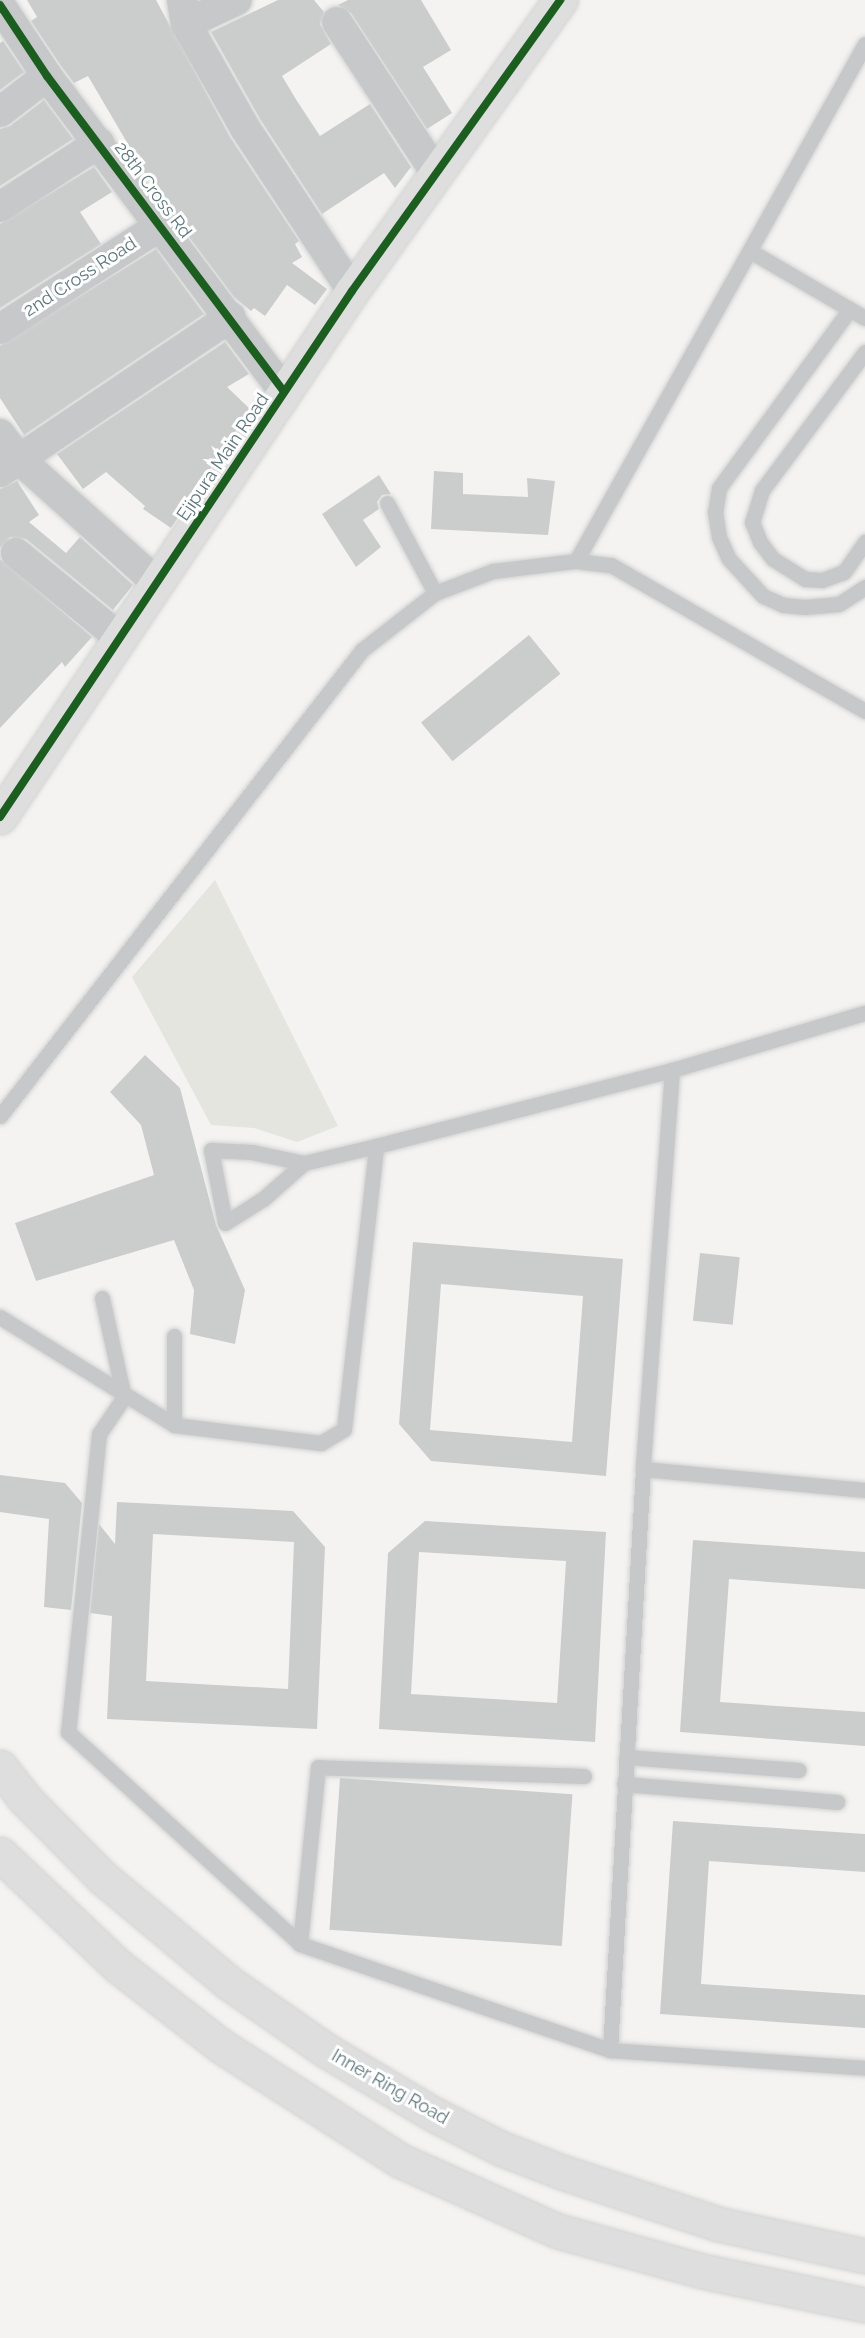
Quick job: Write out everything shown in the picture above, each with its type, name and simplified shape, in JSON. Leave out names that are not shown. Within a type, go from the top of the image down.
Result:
[{"type":"main road","name":"Ejipura Main Road","points":[[0,817],[352,291],[560,0]]},
{"type":"main road","name":"Inner Ring Road","points":[[0,1767],[24,1798],[103,1878],[229,1983],[327,2051],[435,2115],[510,2152],[707,2220],[865,2256]]},
{"type":"main road","points":[[0,1854],[118,1966],[221,2046],[399,2160],[558,2231],[702,2271],[865,2304]]},
{"type":"street","points":[[237,0],[184,12],[251,138],[352,291]]},
{"type":"street","name":"28th Cross Rd","points":[[7,16],[47,76],[231,317],[284,392]]},
{"type":"street","points":[[337,22],[435,172]]},
{"type":"street","points":[[0,112],[47,76]]},
{"type":"street","points":[[0,207],[99,143]]},
{"type":"street","name":"2nd Cross Road","points":[[0,329],[160,226]]},
{"type":"street","points":[[9,466],[231,317]]},
{"type":"street","points":[[0,434],[9,466],[157,583]]},
{"type":"street","points":[[16,553],[120,638]]},
{"type":"lane","points":[[576,561],[864,51]]},
{"type":"lane","points":[[750,251],[865,318]]},
{"type":"lane","points":[[850,309],[719,488],[716,512],[720,537],[729,559],[763,596],[783,605],[805,607],[839,604],[865,587]]},
{"type":"lane","points":[[865,352],[762,490],[753,522],[760,542],[773,559],[805,579],[822,580],[844,572],[865,542]]},
{"type":"lane","points":[[387,503],[435,593]]},
{"type":"lane","points":[[0,1116],[362,650],[435,593],[494,571],[576,561],[611,565],[865,711]]},
{"type":"lane","points":[[304,1163],[263,1199],[225,1223],[212,1150],[252,1152],[304,1163],[672,1070],[865,1013]]},
{"type":"lane","points":[[610,2050],[643,1469],[672,1070]]},
{"type":"lane","points":[[0,1317],[124,1397],[174,1425],[321,1443],[344,1429],[376,1146]]},
{"type":"lane","points":[[102,1298],[124,1397],[99,1434],[68,1732],[300,1944],[610,2050],[865,2068]]},
{"type":"lane","points":[[174,1336],[174,1425]]},
{"type":"lane","points":[[643,1469],[865,1490]]},
{"type":"lane","points":[[626,1757],[799,1770]]},
{"type":"lane","points":[[300,1944],[318,1767],[584,1776]]},
{"type":"lane","points":[[624,1784],[837,1802]]},
{"type":"shaded area","points":[[215,880],[338,1126],[297,1142],[254,1128],[211,1125],[132,977]]},
{"type":"building","points":[[27,0],[156,0],[230,137],[299,241],[295,244],[302,257],[292,263],[327,289],[315,305],[287,285],[265,316],[254,308],[251,311],[234,297],[159,197],[88,76],[74,83],[61,66],[31,21],[37,17]]},
{"type":"building","points":[[278,0],[314,0],[324,12],[320,24],[331,44],[282,76],[297,101],[320,136],[370,104],[411,167],[395,188],[384,173],[322,214],[260,119],[211,32]]},
{"type":"building","points":[[348,0],[421,0],[451,50],[423,67],[452,113],[427,129],[351,13],[338,5]]},
{"type":"building","points":[[3,41],[24,72],[0,90],[0,43]]},
{"type":"building","points":[[44,100],[73,139],[0,186],[0,129],[10,126]]},
{"type":"building","points":[[94,167],[112,192],[80,212],[101,244],[0,308],[0,224]]},
{"type":"building","points":[[156,249],[204,314],[24,435],[0,398],[0,346]]},
{"type":"building","points":[[225,342],[249,374],[227,387],[250,409],[171,528],[143,509],[145,506],[106,472],[83,489],[57,454]]},
{"type":"building","points":[[434,471],[463,473],[463,494],[528,497],[527,478],[555,481],[548,535],[431,529]]},
{"type":"building","points":[[379,475],[391,494],[382,495],[377,502],[379,509],[363,520],[381,547],[356,567],[322,514]]},
{"type":"building","points":[[17,481],[39,515],[29,522],[66,553],[80,537],[133,585],[113,610],[26,539],[10,537],[0,548],[0,489]]},
{"type":"building","points":[[0,559],[92,637],[65,667],[62,662],[0,728]]},
{"type":"building","points":[[529,635],[560,674],[452,761],[421,722]]},
{"type":"building","points":[[145,1055],[180,1088],[216,1225],[245,1290],[235,1344],[190,1334],[194,1290],[174,1240],[36,1281],[15,1223],[154,1175],[141,1125],[110,1092]]},
{"type":"building","points":[[413,1242],[623,1259],[606,1476],[431,1461],[399,1424]],"holes":[[[441,1284],[583,1296],[572,1442],[430,1430]]]},
{"type":"building","points":[[700,1253],[740,1257],[733,1325],[693,1321]]},
{"type":"building","points":[[0,1475],[65,1483],[82,1503],[71,1610],[44,1607],[49,1519],[0,1512]]},
{"type":"building","points":[[117,1502],[293,1511],[325,1547],[317,1729],[107,1719],[112,1616],[90,1613],[99,1524],[115,1544]],"holes":[[[153,1534],[294,1542],[288,1689],[146,1681]]]},
{"type":"building","points":[[425,1521],[606,1532],[595,1742],[379,1729],[388,1553]],"holes":[[[419,1552],[566,1561],[557,1703],[411,1694]]]},
{"type":"building","points":[[693,1540],[865,1552],[865,1589],[729,1579],[720,1702],[865,1712],[865,1746],[680,1732]]},
{"type":"building","points":[[340,1778],[572,1794],[562,1946],[329,1930]]},
{"type":"building","points":[[673,1821],[865,1834],[865,1872],[709,1861],[701,1984],[865,1995],[865,2028],[660,2014]]},
{"type":"cycle path","points":[[0,817],[352,291],[560,0]]},
{"type":"cycle path","points":[[0,5],[47,76],[284,392]]}]
